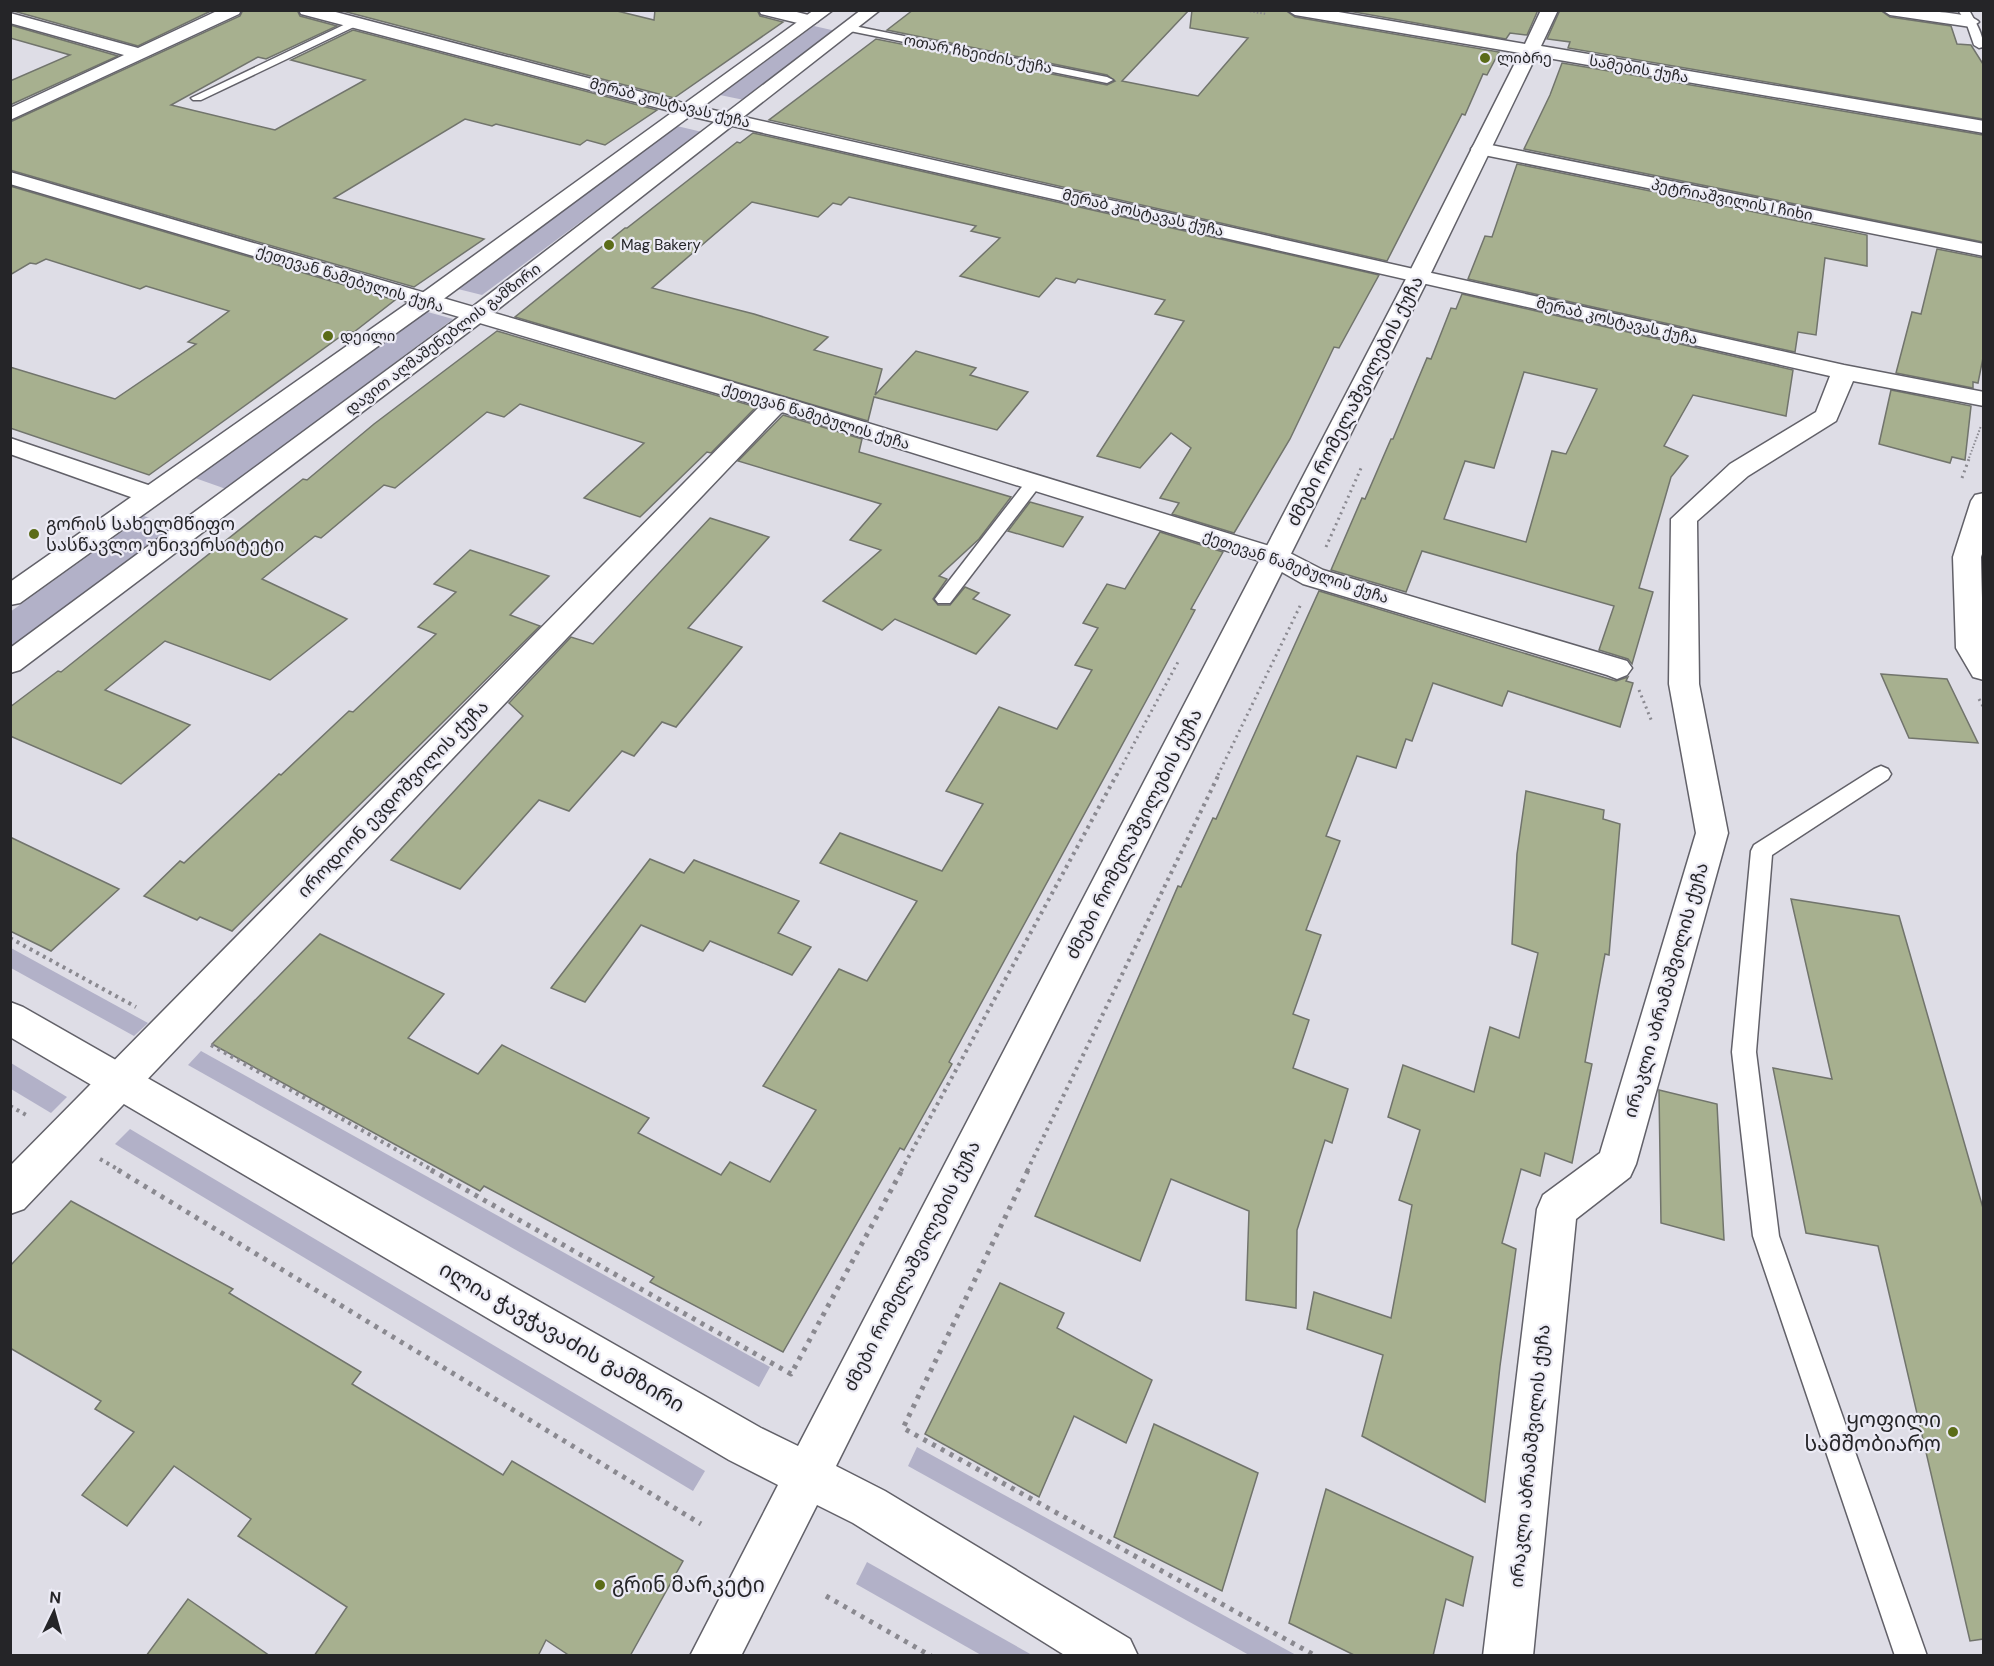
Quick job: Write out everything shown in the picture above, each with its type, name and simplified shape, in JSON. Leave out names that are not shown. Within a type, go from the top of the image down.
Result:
[{"type":"street","points":[[10,116],[232,10]]},
{"type":"street","name":"მერაბ კოსტავას ქუჩა","points":[[306,10],[689,110],[1418,277],[1844,372],[1983,399]]},
{"type":"street","points":[[767,10],[818,16]]},
{"type":"street","name":"დავით აღმაშენებლის გამზირი","points":[[10,663],[476,316],[729,118],[872,10]]},
{"type":"street","name":"სამების ქუჩა","points":[[1295,10],[1983,127]]},
{"type":"street","name":"ძმები რომელაშვილების ქუჩა","points":[[715,1656],[1276,557],[1550,10]]},
{"type":"street","points":[[1890,10],[1967,16]]},
{"type":"street","points":[[10,596],[426,302],[818,16]]},
{"type":"street","points":[[10,18],[140,54]]},
{"type":"street","name":"პეტრიაშვილის I ჩიხი","points":[[1481,149],[1983,250]]},
{"type":"street","name":"ქეთევან წამებულის ქუჩა","points":[[10,178],[777,404],[1276,557],[1313,577],[1617,668]]},
{"type":"street","name":"ირაკლი აბრამაშვილის ქუჩა","points":[[1508,1656],[1557,1209],[1616,1164],[1712,833],[1684,684],[1684,519],[1739,470],[1827,416],[1844,372]]},
{"type":"street","name":"იროდიონ ევდოშვილის ქუჩა","points":[[10,1195],[777,404]]},
{"type":"street","points":[[10,445],[151,495]]},
{"type":"street","points":[[1983,501],[1967,557],[1971,648],[1983,670]]},
{"type":"street","name":"ილია ჭავჭავაძის გამზირი","points":[[10,1018],[121,1080],[735,1438],[869,1507],[1113,1656]]},
{"type":"lane","points":[[1967,16],[1978,45]]},
{"type":"lane","points":[[197,98],[354,23]]},
{"type":"lane","name":"ოთარ ჩხეიძის ქუჩა","points":[[849,28],[1107,80]]},
{"type":"lane","points":[[944,599],[1034,483]]},
{"type":"lane","points":[[1881,774],[1762,851],[1744,1052],[1766,1236],[1911,1656]]},
{"type":"path","points":[[1316,1656],[903,1428],[1313,577],[1367,456]]},
{"type":"path","points":[[206,1042],[791,1374],[1184,652]]},
{"type":"path","points":[[10,938],[146,1012]]},
{"type":"path","points":[[10,1106],[30,1118]]},
{"type":"path","points":[[99,1159],[701,1524]]},
{"type":"path","points":[[826,1596],[931,1656]]},
{"type":"shaded area","points":[[814,26],[836,31],[744,100],[720,95]]},
{"type":"shaded area","points":[[677,126],[702,132],[482,295],[454,288]]},
{"type":"shaded area","points":[[424,311],[453,319],[226,489],[195,478]]},
{"type":"shaded area","points":[[144,516],[174,527],[11,648],[10,612]]},
{"type":"shaded area","points":[[10,948],[148,1023],[134,1036],[11,968]]},
{"type":"shaded area","points":[[201,1051],[770,1367],[759,1387],[188,1065]]},
{"type":"shaded area","points":[[11,1063],[67,1097],[51,1113],[11,1089]]},
{"type":"shaded area","points":[[130,1129],[705,1471],[693,1491],[115,1144]]},
{"type":"shaded area","points":[[917,1447],[1296,1655],[1249,1655],[908,1466]]},
{"type":"shaded area","points":[[867,1562],[1032,1655],[981,1655],[856,1584]]},
{"type":"building","points":[[10,10],[213,10],[138,46]]},
{"type":"building","points":[[243,10],[297,10],[300,16],[337,26],[266,59],[258,57],[171,105],[275,130],[365,80],[291,60],[353,30],[657,110],[605,145],[587,140],[580,145],[496,124],[492,126],[465,119],[334,198],[484,239],[414,287],[10,170],[10,122],[240,16]]},
{"type":"building","points":[[339,10],[613,10],[654,20],[655,10],[757,10],[760,16],[783,22],[674,98]]},
{"type":"building","points":[[913,10],[1189,10],[1122,81],[1198,96],[1248,38],[1190,28],[1192,10],[1285,10],[1295,17],[1499,52],[1487,75],[1483,74],[1465,115],[1462,114],[1387,261],[769,120],[876,39],[1107,85],[1115,81],[1107,75],[887,30]]},
{"type":"building","points":[[1343,10],[1538,10],[1527,35],[1510,33],[1506,39]]},
{"type":"building","points":[[1560,10],[1880,10],[1890,17],[1951,26],[1957,44],[1971,45],[1983,64],[1983,119],[1568,48],[1570,42],[1547,39]]},
{"type":"building","points":[[10,25],[118,56],[10,105],[10,81],[70,55],[10,38]]},
{"type":"building","points":[[1562,63],[1983,135],[1983,242],[1524,149],[1550,95]]},
{"type":"building","points":[[753,133],[1379,275],[1339,348],[1334,347],[1290,439],[1234,533],[1172,514],[1179,503],[1160,498],[1191,448],[1171,433],[1140,468],[1097,456],[1184,321],[1155,314],[1165,300],[1078,279],[1075,283],[1056,278],[1039,297],[960,276],[1000,238],[971,231],[976,226],[849,197],[841,205],[833,203],[818,217],[752,202],[652,288],[754,314],[828,337],[814,350],[882,369],[875,395],[916,351],[976,368],[970,375],[1028,392],[997,430],[874,397],[868,421],[515,317],[625,228],[737,142],[740,143]]},
{"type":"building","points":[[1517,164],[1867,235],[1867,266],[1825,258],[1816,335],[1798,332],[1795,352],[1468,279],[1485,236],[1492,237]]},
{"type":"building","points":[[10,186],[395,300],[354,332],[348,331],[149,475],[10,428],[10,367],[115,399],[196,344],[188,342],[229,311],[146,286],[140,289],[46,259],[36,264],[30,263],[10,275]]},
{"type":"building","points":[[1937,249],[1983,258],[1983,358],[1978,383],[1973,382],[1973,388],[1896,373],[1912,312],[1921,314]]},
{"type":"building","points":[[1462,294],[1793,370],[1786,416],[1693,395],[1664,446],[1688,456],[1671,477],[1639,588],[1653,592],[1632,664],[1628,659],[1599,650],[1614,606],[1422,551],[1406,592],[1331,570],[1362,498],[1365,499],[1391,439],[1393,439],[1427,358],[1431,359],[1451,308],[1456,309]],"holes":[[[1524,372],[1597,389],[1566,454],[1552,451],[1526,542],[1444,519],[1465,461],[1494,468]]]},
{"type":"building","points":[[497,331],[756,407],[711,453],[707,452],[640,517],[584,498],[644,443],[520,404],[504,417],[487,412],[395,488],[384,485],[321,538],[315,536],[262,579],[347,619],[270,680],[165,641],[105,690],[190,725],[121,784],[10,736],[10,707],[58,671],[61,672],[303,479],[307,480],[374,424]]},
{"type":"building","points":[[1891,390],[1971,406],[1965,460],[1952,457],[1950,463],[1879,444]]},
{"type":"building","points":[[783,415],[862,439],[859,452],[1011,497],[979,539],[939,576],[947,579],[933,599],[938,605],[950,605],[965,587],[979,593],[973,599],[1010,615],[976,654],[895,619],[882,630],[823,601],[881,550],[850,540],[881,504],[738,461]]},
{"type":"building","points":[[1030,502],[1083,517],[1063,547],[1008,531]]},
{"type":"building","points":[[710,518],[769,537],[688,628],[742,647],[676,727],[662,722],[634,756],[622,751],[569,811],[539,800],[460,889],[391,860],[523,716],[509,703],[571,637],[593,644]]},
{"type":"building","points":[[1160,532],[1223,552],[1191,609],[1195,610],[949,1062],[952,1064],[904,1150],[900,1148],[783,1352],[650,1282],[654,1277],[484,1186],[480,1191],[212,1044],[320,934],[444,994],[408,1038],[478,1074],[502,1045],[649,1118],[638,1133],[721,1175],[730,1162],[770,1182],[816,1110],[763,1086],[839,969],[867,981],[917,901],[820,863],[840,833],[942,871],[983,804],[946,791],[999,707],[1057,729],[1092,670],[1075,665],[1098,628],[1083,623],[1107,584],[1125,589]]},
{"type":"building","points":[[470,550],[549,576],[510,615],[540,626],[232,931],[200,917],[197,920],[144,896],[180,861],[184,863],[349,711],[353,712],[436,634],[418,627],[456,592],[434,584]]},
{"type":"building","points":[[1319,591],[1616,681],[1628,677],[1626,681],[1633,683],[1620,727],[1508,691],[1502,706],[1433,683],[1412,741],[1406,739],[1396,768],[1357,756],[1326,836],[1340,841],[1306,930],[1321,935],[1293,1014],[1309,1020],[1293,1068],[1348,1089],[1332,1143],[1325,1140],[1297,1230],[1296,1308],[1246,1300],[1249,1211],[1171,1179],[1140,1261],[1035,1216],[1178,886],[1181,887],[1213,818],[1216,819]]},
{"type":"building","points":[[1881,674],[1947,679],[1978,743],[1909,738]]},
{"type":"building","points":[[1526,791],[1604,810],[1603,819],[1620,824],[1609,955],[1605,954],[1585,1062],[1592,1064],[1572,1163],[1545,1153],[1540,1176],[1521,1169],[1502,1243],[1516,1249],[1485,1502],[1362,1436],[1383,1355],[1307,1329],[1314,1292],[1391,1318],[1412,1205],[1399,1200],[1420,1130],[1388,1117],[1403,1065],[1474,1092],[1490,1027],[1519,1038],[1538,953],[1512,944],[1517,854]]},
{"type":"building","points":[[10,837],[119,889],[51,951],[10,931]]},
{"type":"building","points":[[650,859],[684,873],[694,860],[799,901],[778,933],[811,947],[792,975],[710,941],[703,951],[641,925],[585,1002],[551,988]]},
{"type":"building","name":"ყოფილი სამშობიარო","points":[[1791,899],[1899,916],[1983,1208],[1983,1639],[1970,1641],[1878,1246],[1806,1233],[1773,1068],[1832,1079]]},
{"type":"building","points":[[1659,1090],[1717,1104],[1724,1240],[1661,1223]]},
{"type":"building","points":[[71,1201],[233,1289],[229,1293],[361,1372],[352,1384],[503,1475],[512,1461],[683,1561],[630,1656],[570,1656],[546,1640],[538,1656],[314,1656],[347,1607],[238,1536],[251,1519],[174,1466],[127,1526],[82,1495],[134,1432],[95,1409],[101,1401],[10,1348],[10,1266]]},
{"type":"building","points":[[1000,1283],[1064,1313],[1057,1328],[1152,1380],[1126,1443],[1074,1416],[1039,1497],[925,1434]]},
{"type":"building","points":[[1154,1424],[1258,1473],[1222,1591],[1114,1537]]},
{"type":"building","points":[[1326,1489],[1473,1557],[1463,1606],[1446,1599],[1433,1656],[1356,1656],[1289,1623]]},
{"type":"building","points":[[188,1599],[270,1656],[146,1656]]},
{"type":"place","name":"ლიბრე","points":[[1485,58]]},
{"type":"place","name":"Mag Bakery","points":[[609,245]]},
{"type":"place","name":"დეილი","points":[[328,336]]},
{"type":"place","name":"გორის სახელმწიფო სასწავლო უნივერსიტეტი","points":[[34,534]]},
{"type":"place","name":"ყოფილი სამშობიარო","points":[[1953,1432]]},
{"type":"place","name":"გრინ მარკეტი","points":[[600,1585]]}]
